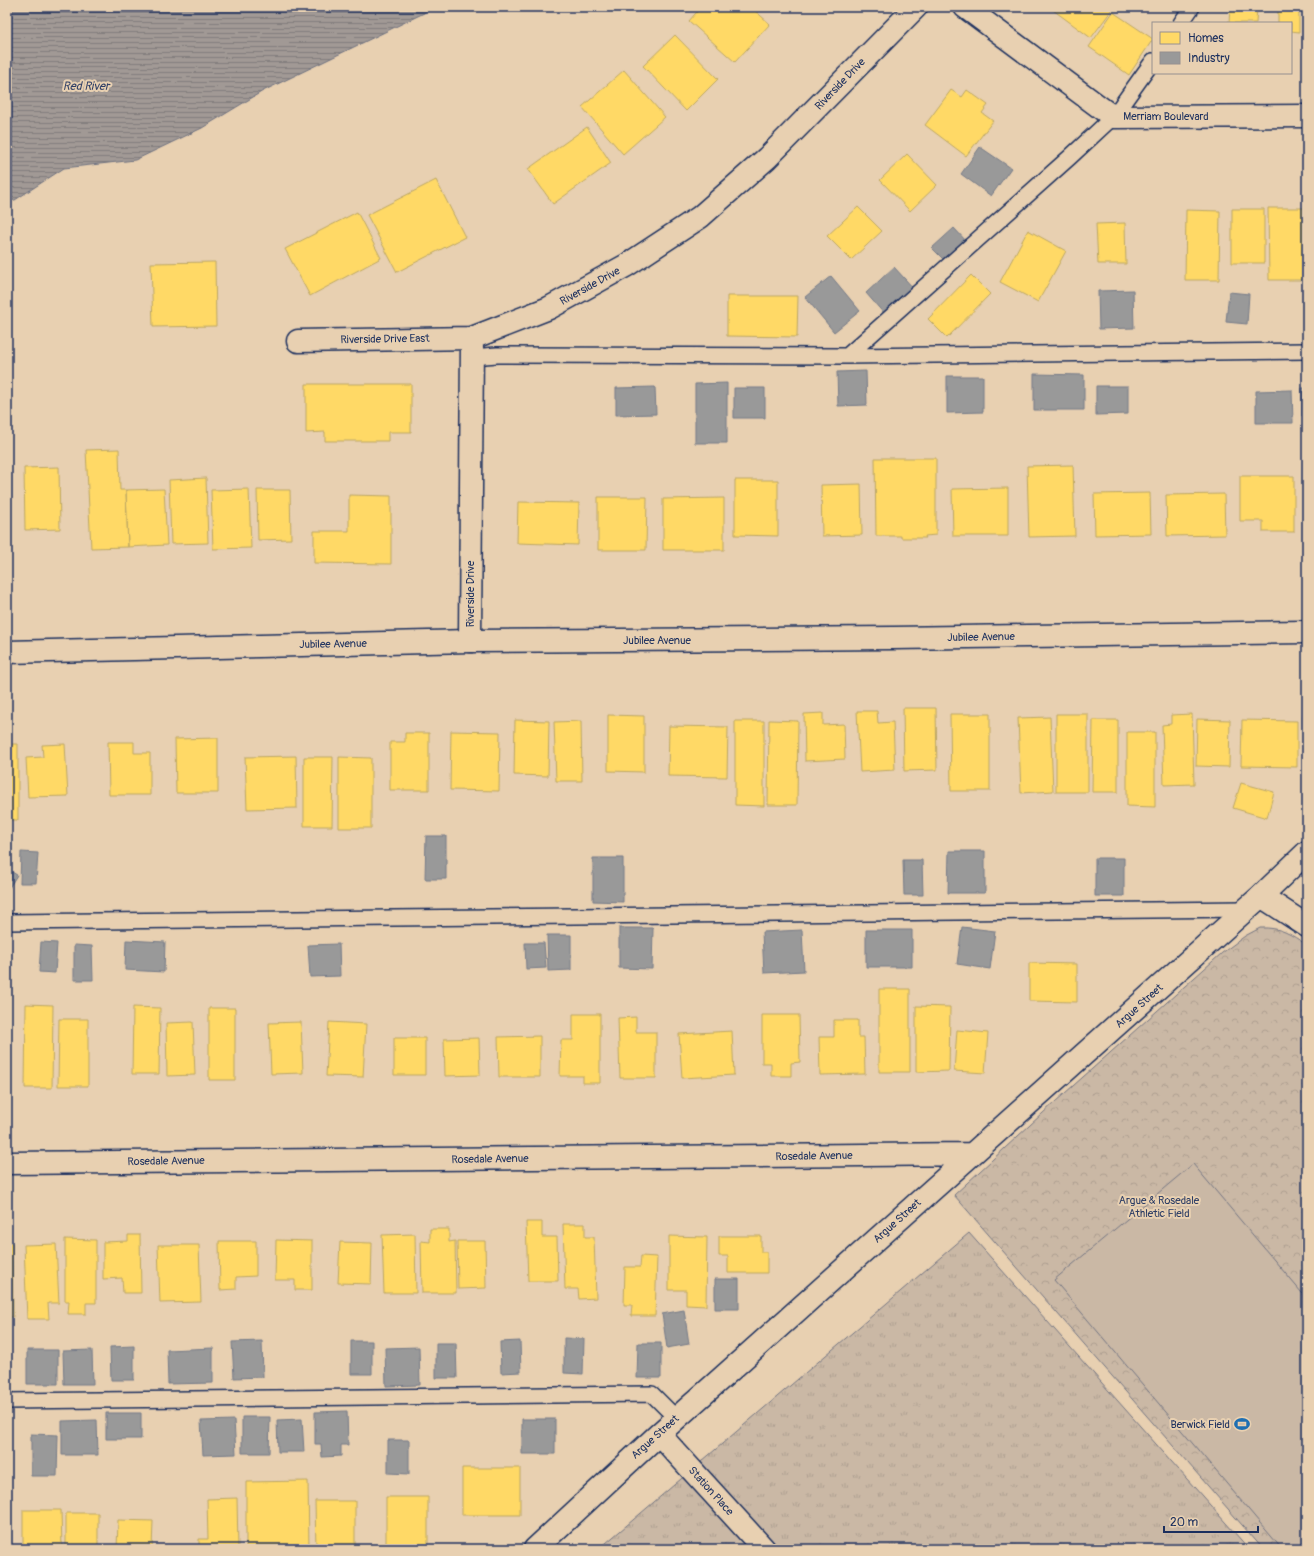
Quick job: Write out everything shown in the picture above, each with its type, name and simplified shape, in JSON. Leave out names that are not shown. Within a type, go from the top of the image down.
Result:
[{"type":"street","name":"Riverside Drive","points":[[470,641],[472,348],[627,265],[700,217],[767,158],[916,7]]},
{"type":"street","name":"Merriam Boulevard","points":[[965,7],[1113,116],[1307,116]]},
{"type":"street","name":"Riverside Drive East","points":[[298,340],[472,348]]},
{"type":"street","name":"Jubilee Avenue","points":[[7,652],[470,641],[879,638],[1307,632]]},
{"type":"street","name":"Argue Street","points":[[535,1549],[676,1418],[1254,903],[1307,852]]},
{"type":"street","points":[[1254,903],[1307,926]]},
{"type":"street","name":"Rosedale Avenue","points":[[7,1163],[972,1154]]},
{"type":"street","name":"Station Place","points":[[659,1434],[764,1549]]},
{"type":"lane","points":[[1182,22],[1192,7]]},
{"type":"lane","points":[[847,356],[1070,158],[1113,116],[1152,62]]},
{"type":"lane","points":[[472,348],[497,355],[847,356],[1307,351]]},
{"type":"lane","points":[[7,922],[1254,903]]},
{"type":"lane","points":[[7,1401],[652,1394],[676,1418]]},
{"type":"green space","points":[[1307,689],[1307,827],[1306,827],[1303,717]]},
{"type":"green space","name":"Argue & Rosedale Athletic Field","points":[[1260,928],[1280,930],[1307,945],[1307,1549],[1263,1549],[954,1195],[1055,1102],[1222,953],[1245,936]]},
{"type":"green space","name":"Berwick Field","points":[[1193,1164],[1307,1299],[1307,1549],[1282,1549],[1054,1280]]},
{"type":"green space","points":[[969,1233],[1249,1549],[599,1549]]},
{"type":"water","name":"Red River","points":[[7,7],[432,7],[424,13],[263,91],[202,128],[135,160],[64,168],[15,200],[7,201]]},
{"type":"building: Homes","points":[[701,7],[751,7],[770,24],[735,62],[689,21]]},
{"type":"building: Homes","points":[[1049,7],[1114,7],[1091,38]]},
{"type":"building: Homes","points":[[1230,7],[1257,7],[1256,22],[1229,22]]},
{"type":"building: Homes","points":[[1278,7],[1299,7],[1299,32],[1292,31],[1292,22],[1278,22]]},
{"type":"building: Homes","points":[[1113,12],[1152,38],[1129,75],[1089,47]]},
{"type":"building: Homes","points":[[675,35],[718,79],[686,111],[643,66]]},
{"type":"building: Homes","points":[[624,70],[665,117],[623,154],[582,107]]},
{"type":"building: Homes","points":[[951,90],[962,97],[967,90],[988,105],[982,113],[993,121],[966,156],[925,125]]},
{"type":"building: Homes","points":[[587,127],[611,163],[553,204],[528,169]]},
{"type":"building: Homes","points":[[907,154],[937,185],[910,211],[880,180]]},
{"type":"building: Homes","points":[[436,180],[465,237],[397,272],[367,215]]},
{"type":"building: Homes","points":[[858,207],[882,231],[851,260],[827,236]]},
{"type":"building: Homes","points":[[1268,208],[1307,208],[1307,280],[1269,280]]},
{"type":"building: Homes","points":[[1232,209],[1264,209],[1264,263],[1232,263]]},
{"type":"building: Homes","points":[[1186,210],[1220,211],[1219,280],[1185,280]]},
{"type":"building: Homes","points":[[357,212],[381,258],[310,296],[285,249]]},
{"type":"building: Homes","points":[[1125,223],[1126,264],[1098,264],[1096,224]]},
{"type":"building: Homes","points":[[1028,230],[1066,251],[1038,302],[1000,282]]},
{"type":"building: Homes","points":[[215,262],[216,326],[153,327],[151,263]]},
{"type":"building: Homes","points":[[971,275],[990,294],[947,338],[928,319]]},
{"type":"building: Homes","points":[[727,296],[798,296],[797,337],[727,336]]},
{"type":"building: Homes","points":[[306,384],[411,384],[411,432],[388,432],[388,441],[325,441],[325,432],[306,433]]},
{"type":"building: Homes","points":[[119,449],[120,490],[126,490],[128,547],[91,548],[86,450]]},
{"type":"building: Homes","points":[[875,458],[936,458],[936,535],[925,536],[926,538],[876,536]]},
{"type":"building: Homes","points":[[1073,465],[1075,536],[1029,537],[1027,466]]},
{"type":"building: Homes","points":[[59,467],[60,529],[25,530],[24,468]]},
{"type":"building: Homes","points":[[1240,476],[1294,476],[1294,532],[1263,532],[1263,521],[1240,521]]},
{"type":"building: Homes","points":[[206,478],[208,543],[171,544],[169,480]]},
{"type":"building: Homes","points":[[735,480],[778,480],[778,536],[735,535]]},
{"type":"building: Homes","points":[[861,484],[862,535],[822,536],[821,485]]},
{"type":"building: Homes","points":[[1008,488],[1008,536],[953,536],[952,489]]},
{"type":"building: Homes","points":[[164,489],[167,545],[128,547],[126,490]]},
{"type":"building: Homes","points":[[249,489],[251,548],[213,549],[211,490]]},
{"type":"building: Homes","points":[[257,490],[290,490],[291,539],[258,540]]},
{"type":"building: Homes","points":[[1150,493],[1151,534],[1095,535],[1094,494]]},
{"type":"building: Homes","points":[[1224,494],[1225,535],[1167,536],[1166,495]]},
{"type":"building: Homes","points":[[349,495],[391,496],[391,564],[314,563],[314,531],[349,531]]},
{"type":"building: Homes","points":[[598,497],[647,497],[646,550],[598,550]]},
{"type":"building: Homes","points":[[724,498],[724,550],[663,550],[663,499]]},
{"type":"building: Homes","points":[[518,502],[579,503],[578,545],[517,543]]},
{"type":"building: Homes","points":[[903,708],[936,708],[937,770],[904,771]]},
{"type":"building: Homes","points":[[857,711],[877,711],[878,723],[893,722],[895,770],[860,772]]},
{"type":"building: Homes","points":[[823,713],[823,725],[844,724],[845,759],[805,761],[804,714]]},
{"type":"building: Homes","points":[[950,714],[990,714],[990,791],[951,791]]},
{"type":"building: Homes","points":[[1056,714],[1088,714],[1088,792],[1056,792]]},
{"type":"building: Homes","points":[[1192,714],[1194,784],[1164,785],[1162,725],[1171,724],[1171,715]]},
{"type":"building: Homes","points":[[608,715],[644,716],[644,772],[608,771]]},
{"type":"building: Homes","points":[[1050,717],[1053,791],[1021,793],[1018,718]]},
{"type":"building: Homes","points":[[1197,719],[1230,720],[1229,767],[1196,766]]},
{"type":"building: Homes","points":[[515,720],[549,721],[548,776],[514,775]]},
{"type":"building: Homes","points":[[769,720],[798,721],[797,805],[768,805]]},
{"type":"building: Homes","points":[[1093,720],[1118,720],[1118,792],[1092,792]]},
{"type":"building: Homes","points":[[1242,720],[1297,721],[1297,767],[1241,766]]},
{"type":"building: Homes","points":[[581,721],[582,781],[556,781],[554,722]]},
{"type":"building: Homes","points":[[735,721],[764,721],[764,806],[735,805]]},
{"type":"building: Homes","points":[[669,726],[728,727],[727,777],[668,776]]},
{"type":"building: Homes","points":[[451,731],[500,732],[499,791],[450,790]]},
{"type":"building: Homes","points":[[1127,732],[1155,732],[1155,807],[1127,806]]},
{"type":"building: Homes","points":[[405,733],[429,733],[429,790],[390,790],[390,742],[405,742]]},
{"type":"building: Homes","points":[[218,738],[218,793],[176,793],[175,739]]},
{"type":"building: Homes","points":[[108,742],[134,742],[134,753],[150,753],[150,795],[109,795]]},
{"type":"building: Homes","points":[[7,744],[18,744],[18,820],[7,820]]},
{"type":"building: Homes","points":[[65,744],[68,796],[28,797],[26,758],[43,757],[42,745]]},
{"type":"building: Homes","points":[[296,756],[297,808],[247,809],[245,757]]},
{"type":"building: Homes","points":[[304,757],[333,757],[332,826],[304,826]]},
{"type":"building: Homes","points":[[339,757],[371,758],[371,828],[339,828]]},
{"type":"building: Homes","points":[[1241,783],[1274,792],[1267,818],[1233,808]]},
{"type":"building: Homes","points":[[1029,963],[1077,964],[1077,1002],[1029,1001]]},
{"type":"building: Homes","points":[[879,989],[910,989],[910,1072],[879,1072]]},
{"type":"building: Homes","points":[[26,1004],[53,1005],[52,1088],[25,1088]]},
{"type":"building: Homes","points":[[916,1006],[950,1007],[949,1071],[916,1072]]},
{"type":"building: Homes","points":[[133,1007],[160,1008],[159,1074],[132,1074]]},
{"type":"building: Homes","points":[[209,1008],[235,1008],[235,1080],[209,1080]]},
{"type":"building: Homes","points":[[573,1014],[600,1014],[600,1083],[583,1083],[583,1076],[560,1076],[561,1040],[573,1040]]},
{"type":"building: Homes","points":[[762,1015],[799,1015],[800,1062],[791,1063],[791,1076],[771,1076],[771,1063],[762,1063]]},
{"type":"building: Homes","points":[[636,1017],[636,1032],[656,1032],[656,1078],[620,1078],[618,1018]]},
{"type":"building: Homes","points":[[59,1019],[88,1019],[88,1086],[58,1086]]},
{"type":"building: Homes","points":[[834,1020],[858,1020],[858,1037],[864,1037],[865,1074],[820,1075],[819,1037],[834,1037]]},
{"type":"building: Homes","points":[[193,1022],[195,1075],[167,1076],[166,1023]]},
{"type":"building: Homes","points":[[301,1022],[303,1073],[271,1074],[269,1023]]},
{"type":"building: Homes","points":[[329,1022],[366,1024],[363,1077],[326,1076]]},
{"type":"building: Homes","points":[[957,1030],[988,1033],[985,1073],[954,1071]]},
{"type":"building: Homes","points":[[732,1031],[734,1075],[682,1078],[679,1034]]},
{"type":"building: Homes","points":[[7,1032],[9,1032],[10,1075],[7,1075]]},
{"type":"building: Homes","points":[[540,1036],[540,1077],[499,1077],[498,1037]]},
{"type":"building: Homes","points":[[394,1038],[425,1038],[425,1075],[394,1075]]},
{"type":"building: Homes","points":[[479,1038],[480,1075],[445,1076],[444,1039]]},
{"type":"building: Homes","points":[[526,1222],[542,1222],[542,1237],[557,1237],[558,1281],[528,1281]]},
{"type":"building: Homes","points":[[563,1224],[585,1224],[585,1237],[594,1237],[596,1298],[579,1299],[578,1289],[565,1289]]},
{"type":"building: Homes","points":[[430,1229],[449,1229],[449,1242],[455,1241],[456,1293],[422,1293],[421,1241],[430,1242]]},
{"type":"building: Homes","points":[[415,1234],[416,1293],[384,1293],[382,1235]]},
{"type":"building: Homes","points":[[128,1235],[140,1235],[141,1293],[123,1293],[122,1278],[103,1279],[103,1242],[128,1241]]},
{"type":"building: Homes","points":[[669,1236],[707,1237],[706,1306],[686,1305],[686,1290],[669,1290]]},
{"type":"building: Homes","points":[[719,1236],[761,1236],[761,1252],[767,1252],[767,1273],[728,1273],[728,1256],[719,1256]]},
{"type":"building: Homes","points":[[65,1239],[96,1240],[96,1303],[86,1303],[86,1314],[68,1314],[69,1301],[65,1301]]},
{"type":"building: Homes","points":[[276,1240],[312,1241],[312,1290],[295,1290],[295,1280],[275,1280]]},
{"type":"building: Homes","points":[[219,1241],[256,1241],[256,1276],[236,1277],[236,1289],[220,1290]]},
{"type":"building: Homes","points":[[457,1241],[485,1241],[486,1288],[458,1289]]},
{"type":"building: Homes","points":[[340,1242],[372,1243],[371,1284],[338,1283]]},
{"type":"building: Homes","points":[[7,1243],[12,1243],[13,1317],[7,1317]]},
{"type":"building: Homes","points":[[56,1244],[59,1303],[48,1303],[49,1319],[27,1319],[24,1245]]},
{"type":"building: Homes","points":[[158,1245],[199,1245],[201,1302],[160,1303]]},
{"type":"building: Homes","points":[[641,1256],[657,1257],[655,1316],[631,1316],[632,1305],[624,1305],[625,1267],[640,1267]]},
{"type":"building: Homes","points":[[462,1468],[520,1468],[520,1515],[462,1515]]},
{"type":"building: Homes","points":[[308,1481],[309,1549],[246,1549],[246,1482]]},
{"type":"building: Homes","points":[[386,1497],[428,1497],[428,1549],[386,1549]]},
{"type":"building: Homes","points":[[237,1498],[238,1549],[199,1549],[199,1539],[208,1539],[207,1499]]},
{"type":"building: Homes","points":[[315,1501],[355,1501],[355,1549],[316,1549]]},
{"type":"building: Homes","points":[[23,1510],[61,1510],[62,1549],[23,1549]]},
{"type":"building: Homes","points":[[66,1513],[98,1513],[98,1549],[66,1549]]},
{"type":"building: Homes","points":[[118,1520],[153,1521],[152,1549],[117,1549]]},
{"type":"building: Industry","points":[[980,147],[1011,168],[991,196],[961,174]]},
{"type":"building: Industry","points":[[954,228],[967,242],[946,262],[932,248]]},
{"type":"building: Industry","points":[[894,267],[915,290],[886,316],[866,293]]},
{"type":"building: Industry","points":[[831,276],[860,311],[834,332],[805,297]]},
{"type":"building: Industry","points":[[1133,290],[1134,328],[1099,329],[1098,291]]},
{"type":"building: Industry","points":[[1229,292],[1249,294],[1247,324],[1226,322]]},
{"type":"building: Industry","points":[[866,371],[867,405],[838,406],[837,372]]},
{"type":"building: Industry","points":[[1034,374],[1084,375],[1084,410],[1034,410]]},
{"type":"building: Industry","points":[[947,376],[983,376],[983,412],[947,413]]},
{"type":"building: Industry","points":[[727,383],[727,443],[695,443],[695,384]]},
{"type":"building: Industry","points":[[1096,386],[1128,386],[1128,414],[1096,415]]},
{"type":"building: Industry","points":[[655,387],[656,414],[616,415],[616,388]]},
{"type":"building: Industry","points":[[734,388],[765,388],[765,418],[734,418]]},
{"type":"building: Industry","points":[[1302,388],[1307,388],[1307,416],[1302,416]]},
{"type":"building: Industry","points":[[1292,390],[1293,423],[1256,423],[1256,391]]},
{"type":"building: Industry","points":[[426,836],[446,836],[446,879],[425,879]]},
{"type":"building: Industry","points":[[949,851],[985,851],[985,893],[948,893]]},
{"type":"building: Industry","points":[[21,852],[38,853],[36,883],[20,883]]},
{"type":"building: Industry","points":[[593,858],[623,858],[623,902],[593,901]]},
{"type":"building: Industry","points":[[1095,858],[1124,858],[1124,896],[1095,896]]},
{"type":"building: Industry","points":[[903,860],[922,860],[923,895],[904,895]]},
{"type":"building: Industry","points":[[7,869],[17,875],[7,891]]},
{"type":"building: Industry","points":[[962,927],[995,931],[990,969],[957,964]]},
{"type":"building: Industry","points":[[619,928],[653,928],[652,969],[619,968]]},
{"type":"building: Industry","points":[[802,930],[804,971],[764,973],[762,932]]},
{"type":"building: Industry","points":[[866,930],[912,930],[912,967],[866,967]]},
{"type":"building: Industry","points":[[547,935],[571,935],[571,970],[548,971]]},
{"type":"building: Industry","points":[[8,937],[10,961],[7,961]]},
{"type":"building: Industry","points":[[126,940],[165,942],[164,972],[125,970]]},
{"type":"building: Industry","points":[[41,942],[57,943],[55,973],[39,972]]},
{"type":"building: Industry","points":[[525,943],[544,943],[546,968],[526,969]]},
{"type":"building: Industry","points":[[339,944],[340,976],[310,977],[308,945]]},
{"type":"building: Industry","points":[[74,945],[92,946],[93,980],[74,980]]},
{"type":"building: Industry","points":[[715,1279],[739,1279],[739,1309],[715,1309]]},
{"type":"building: Industry","points":[[684,1310],[689,1344],[667,1348],[662,1314]]},
{"type":"building: Industry","points":[[564,1338],[584,1339],[583,1374],[564,1373]]},
{"type":"building: Industry","points":[[262,1341],[263,1377],[234,1378],[232,1342]]},
{"type":"building: Industry","points":[[351,1341],[372,1341],[372,1374],[351,1374]]},
{"type":"building: Industry","points":[[520,1341],[521,1372],[501,1373],[500,1342]]},
{"type":"building: Industry","points":[[436,1343],[456,1343],[457,1378],[436,1378]]},
{"type":"building: Industry","points":[[638,1343],[661,1343],[661,1378],[637,1378]]},
{"type":"building: Industry","points":[[134,1346],[134,1380],[111,1380],[110,1347]]},
{"type":"building: Industry","points":[[419,1347],[420,1385],[386,1386],[385,1348]]},
{"type":"building: Industry","points":[[213,1348],[213,1383],[168,1384],[167,1350]]},
{"type":"building: Industry","points":[[27,1350],[58,1350],[58,1384],[27,1384]]},
{"type":"building: Industry","points":[[92,1350],[93,1384],[64,1384],[63,1351]]},
{"type":"building: Industry","points":[[347,1411],[348,1445],[341,1445],[341,1456],[322,1457],[321,1444],[315,1444],[315,1412]]},
{"type":"building: Industry","points":[[106,1413],[141,1413],[141,1439],[106,1439]]},
{"type":"building: Industry","points":[[242,1417],[270,1417],[269,1453],[242,1453]]},
{"type":"building: Industry","points":[[302,1419],[304,1452],[278,1452],[277,1420]]},
{"type":"building: Industry","points":[[522,1419],[555,1419],[555,1454],[522,1454]]},
{"type":"building: Industry","points":[[97,1420],[98,1455],[62,1455],[62,1421]]},
{"type":"building: Industry","points":[[234,1420],[236,1454],[203,1455],[201,1421]]},
{"type":"building: Industry","points":[[31,1434],[58,1435],[57,1476],[31,1476]]},
{"type":"building: Industry","points":[[388,1440],[409,1440],[409,1474],[388,1473]]},
{"type":"place","name":"Berwick Field","points":[[1242,1424]]}]
